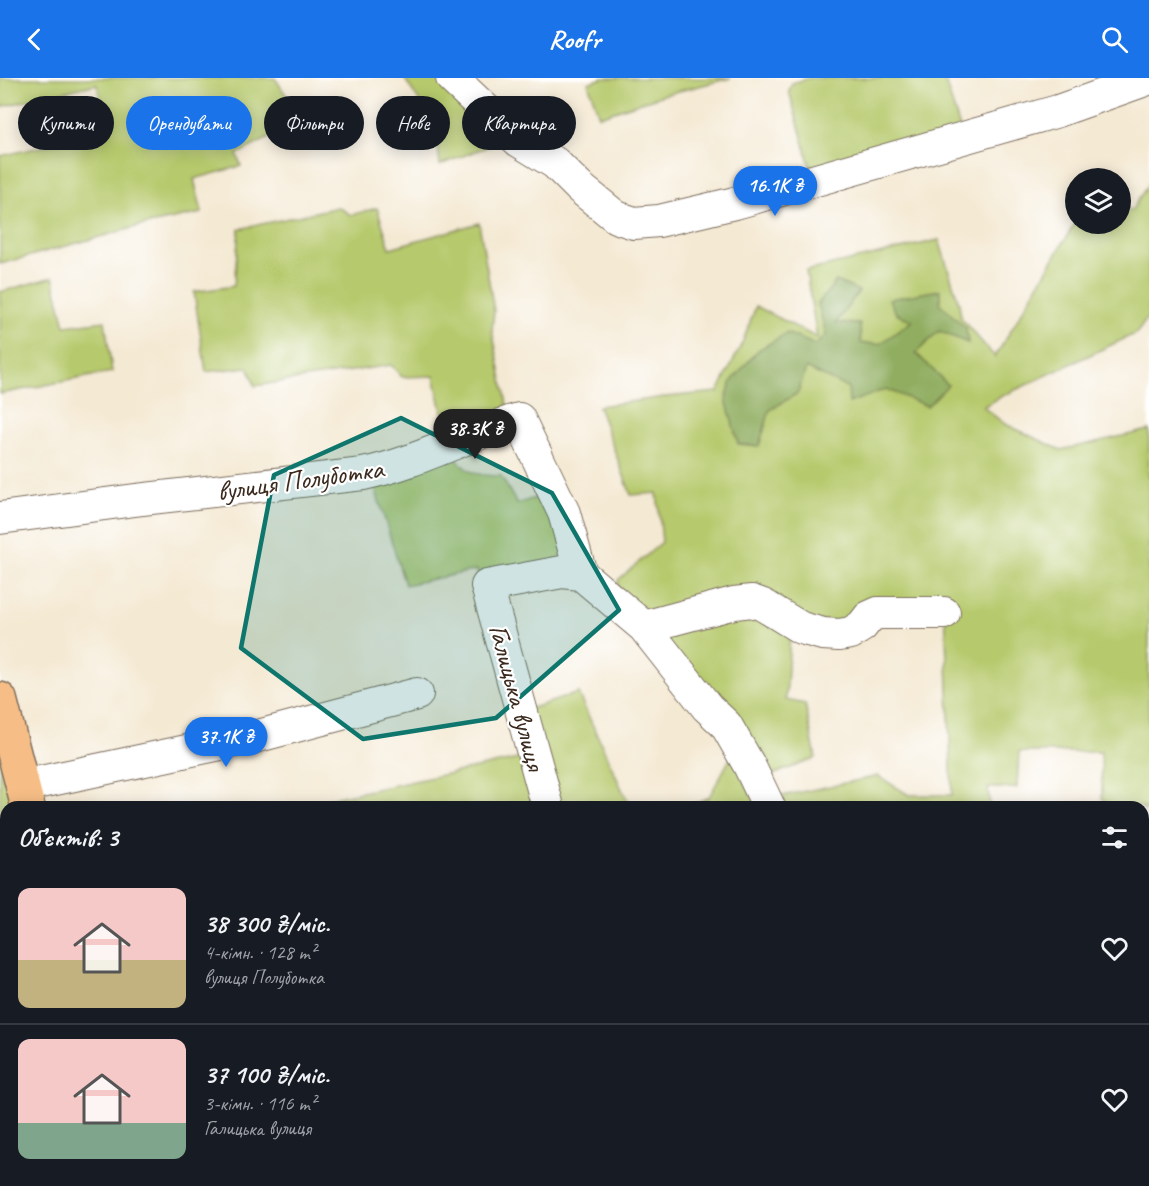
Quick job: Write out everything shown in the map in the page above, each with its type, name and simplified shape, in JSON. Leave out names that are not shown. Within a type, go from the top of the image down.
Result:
[{"type":"main road","points":[[0,699],[25,797]]},
{"type":"street","points":[[452,78],[519,141],[555,163],[616,217],[634,223],[659,221],[739,202],[1058,111],[1148,79]]},
{"type":"street","name":"вулиця Полуботка","points":[[0,518],[373,472],[519,419],[564,513],[581,574]]},
{"type":"street","name":"Галицька вулиця","points":[[546,801],[487,586],[562,572],[581,574]]},
{"type":"street","points":[[581,574],[644,627],[707,707],[726,725],[766,801]]},
{"type":"street","points":[[644,627],[734,603],[752,602],[763,605],[801,628],[823,634],[850,633],[862,626],[869,617],[878,613],[944,613]]},
{"type":"street","points":[[25,797],[417,694]]},
{"type":"highlighted area","points":[[401,418],[552,493],[619,610],[496,718],[363,739],[241,648],[274,475]]},
{"type":"green space","points":[[0,78],[275,78],[287,96],[264,96],[264,140],[252,146],[252,96],[126,96],[126,150],[245,150],[237,154],[241,166],[194,179],[202,213],[140,226],[0,264],[0,156],[27,150],[114,150],[114,96],[100,96],[97,84],[46,96],[18,96],[18,103],[0,107]]},
{"type":"green space","points":[[404,78],[438,78],[462,102],[462,150],[479,150],[440,165],[438,150],[450,150],[450,96],[416,96]]},
{"type":"green space","points":[[603,78],[731,78],[663,95],[599,116],[588,83]]},
{"type":"green space","points":[[809,78],[944,78],[961,131],[813,176],[789,91],[792,83]]},
{"type":"green space","points":[[1149,183],[1149,316],[1137,333],[983,407],[1005,424],[1061,450],[1149,430],[1149,801],[1105,801],[1102,798],[1101,752],[1019,752],[1017,788],[988,788],[989,801],[779,801],[777,797],[878,776],[909,795],[952,795],[945,608],[860,623],[791,620],[786,700],[805,704],[816,758],[767,777],[618,589],[618,580],[662,542],[657,493],[631,495],[598,406],[718,392],[743,341],[756,306],[817,338],[806,271],[939,240],[959,303],[961,318],[995,357],[1068,234],[1131,234],[1131,211]]},
{"type":"green space","points":[[338,207],[351,215],[377,208],[390,248],[479,223],[494,311],[492,330],[508,409],[448,437],[434,376],[402,377],[391,365],[255,386],[248,367],[206,372],[194,292],[234,286],[239,229]]},
{"type":"green space","points":[[53,277],[65,326],[105,321],[112,372],[0,394],[0,292]]},
{"type":"green space","points":[[836,281],[859,291],[836,323],[860,324],[861,343],[880,344],[912,321],[896,313],[889,299],[940,290],[940,304],[966,328],[968,343],[939,331],[916,353],[948,385],[927,406],[886,389],[849,403],[848,388],[806,368],[798,393],[770,410],[759,446],[738,444],[726,399],[731,382],[758,350],[787,333],[815,345],[826,335],[818,304]]},
{"type":"green space","points":[[451,450],[461,464],[471,472],[501,476],[517,504],[549,493],[569,561],[480,583],[477,570],[405,585],[375,488],[367,482]]},
{"type":"green space","points":[[578,693],[627,801],[557,801],[529,709]]},
{"type":"green space","points":[[0,753],[12,801],[0,801]]},
{"type":"green space","points":[[731,757],[755,801],[700,801],[709,797]]},
{"type":"green space","points":[[523,758],[536,801],[319,801]]}]
